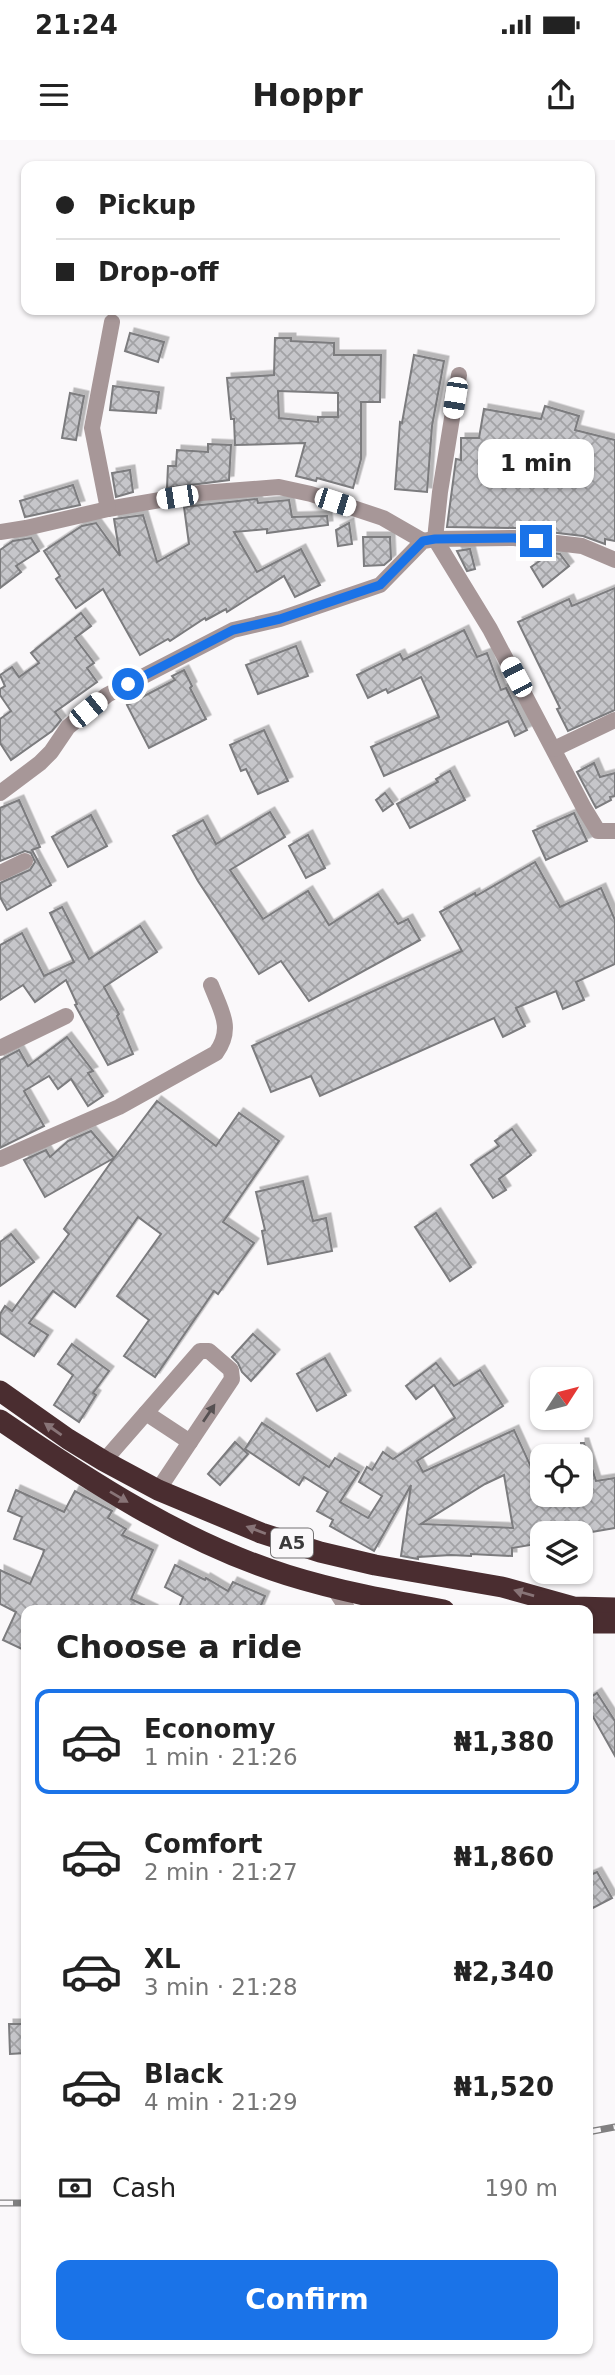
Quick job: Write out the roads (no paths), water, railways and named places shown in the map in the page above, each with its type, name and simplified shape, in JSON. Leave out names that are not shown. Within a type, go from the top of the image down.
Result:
[{"type":"highway","name":"A5","points":[[0,1391],[104,1461],[158,1490],[261,1533],[320,1552],[434,1577],[502,1587],[567,1605]]},
{"type":"highway","name":"A5","points":[[0,1420],[132,1505],[188,1534],[286,1575],[420,1605]]},
{"type":"highway","name":"A5","points":[[593,1607],[615,1608]]},
{"type":"highway","points":[[593,1623],[615,1623]]},
{"type":"street","points":[[108,509],[92,428],[112,322]]},
{"type":"street","points":[[0,793],[40,763],[68,727],[107,695],[233,630],[280,619],[380,585],[429,540],[440,492],[459,375]]},
{"type":"street","points":[[0,531],[201,494],[279,487],[311,494],[383,518],[429,540],[514,538],[582,545],[615,560]]},
{"type":"street","points":[[429,540],[490,629],[598,831],[615,831]]},
{"type":"street","points":[[554,748],[615,720]]},
{"type":"street","points":[[0,873],[25,861]]},
{"type":"street","points":[[0,1159],[119,1107],[216,1053],[224,1042],[226,1023],[211,985]]},
{"type":"street","points":[[0,1048],[65,1016]]},
{"type":"street","points":[[104,1461],[200,1351],[209,1351],[230,1370],[232,1379],[158,1490]]},
{"type":"street","points":[[146,1413],[190,1442]]},
{"type":"street","points":[[333,1587],[345,1605]]},
{"type":"railway","points":[[593,2131],[615,2127]]},
{"type":"railway","points":[[0,2203],[21,2203]]}]
